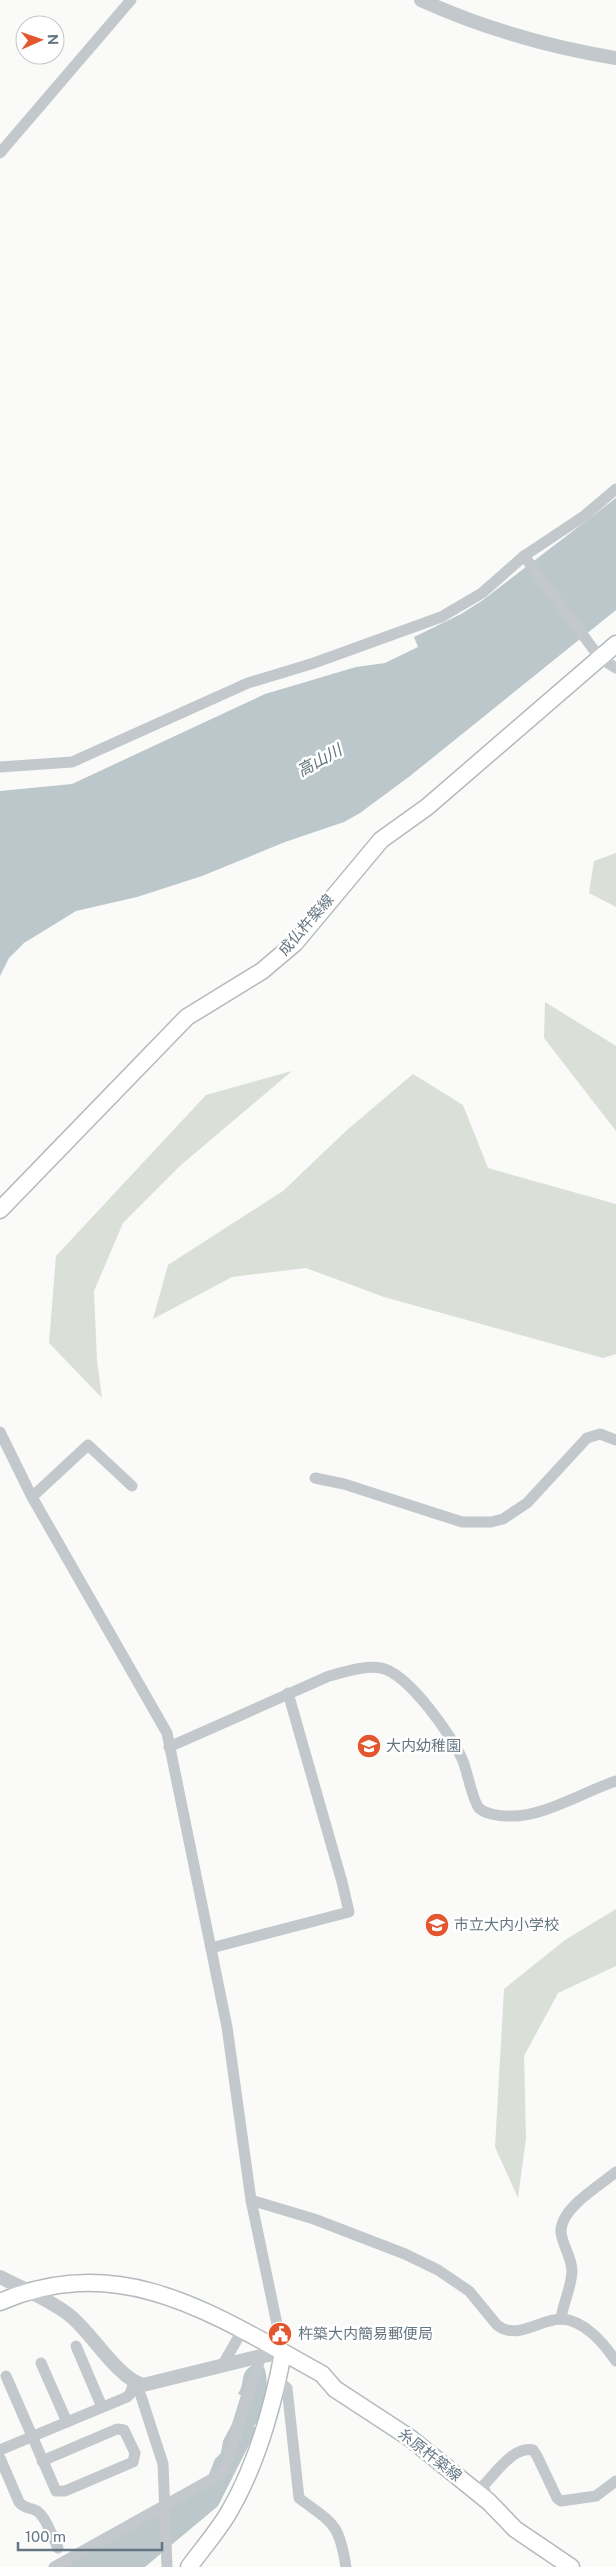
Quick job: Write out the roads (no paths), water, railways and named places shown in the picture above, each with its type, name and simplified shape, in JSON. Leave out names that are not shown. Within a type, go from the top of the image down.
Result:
[{"type":"main road","name":"成仏杵築線","points":[[0,1210],[187,1017],[262,971],[294,943],[381,840],[427,807],[616,644]]},
{"type":"main road","name":"糸原杵築線","points":[[0,2302],[26,2290],[48,2285],[78,2282],[108,2282],[134,2286],[185,2302],[322,2374],[335,2389],[410,2438],[489,2502],[515,2529],[571,2567]]},
{"type":"main road","points":[[188,2567],[229,2512],[244,2482],[278,2380],[283,2353]]},
{"type":"street","points":[[0,153],[131,0]]},
{"type":"street","points":[[421,0],[515,36],[577,52],[616,58]]},
{"type":"street","points":[[0,767],[72,762],[248,683],[314,663],[440,617],[482,593],[524,556],[584,516],[616,489]]},
{"type":"street","points":[[524,556],[600,658],[616,668]]},
{"type":"street","points":[[0,1432],[32,1497],[167,1734],[211,1948],[239,2097],[251,2200],[283,2353],[260,2356],[142,2385],[134,2383]]},
{"type":"street","points":[[315,1478],[344,1484],[462,1522],[491,1522],[503,1519],[527,1503],[587,1438],[600,1434],[616,1440]]},
{"type":"street","points":[[32,1497],[88,1445],[132,1486]]},
{"type":"street","points":[[169,1747],[329,1676],[357,1670],[380,1668],[388,1670],[406,1682],[441,1726],[462,1758],[478,1807],[485,1812],[507,1816],[529,1815],[616,1781]]},
{"type":"street","points":[[211,1948],[349,1912],[288,1693]]},
{"type":"street","points":[[561,2319],[572,2273],[570,2257],[562,2235],[563,2217],[616,2172]]},
{"type":"street","points":[[251,2200],[314,2219],[405,2254],[438,2270],[469,2291],[497,2325],[503,2328],[520,2330],[561,2319],[578,2323],[586,2328],[616,2361]]},
{"type":"street","points":[[0,2277],[68,2314],[134,2383],[141,2396],[163,2464],[167,2567]]},
{"type":"street","points":[[222,2366],[242,2331]]},
{"type":"street","points":[[76,2346],[102,2407]]},
{"type":"street","points":[[54,2567],[215,2478],[226,2466],[260,2356]]},
{"type":"street","points":[[41,2363],[67,2422]]},
{"type":"street","points":[[6,2376],[42,2461],[56,2490],[60,2492],[133,2462],[134,2453],[124,2430],[117,2429],[42,2461]]},
{"type":"street","points":[[278,2380],[287,2388],[299,2498],[336,2527],[342,2540],[346,2567]]},
{"type":"street","points":[[0,2450],[130,2394],[134,2383]]},
{"type":"street","points":[[489,2502],[483,2486],[509,2459],[525,2450],[532,2450],[537,2456],[557,2498],[561,2501],[580,2500],[596,2496],[616,2481]]},
{"type":"street","points":[[0,2458],[18,2502],[22,2507],[37,2511],[42,2516],[58,2548]]},
{"type":"water","name":"高山川","points":[[616,498],[616,610],[410,776],[360,813],[344,822],[285,842],[202,876],[137,897],[76,911],[24,943],[9,958],[0,976],[0,791],[72,784],[265,694],[356,667],[385,663],[418,647],[414,637],[461,614],[483,600]]},
{"type":"water","points":[[257,2363],[259,2367],[264,2367],[266,2373],[267,2389],[264,2406],[254,2426],[257,2429],[218,2506],[145,2567],[60,2567],[107,2540],[156,2516],[186,2497],[208,2477],[215,2459],[221,2453],[223,2441],[232,2424],[241,2395],[238,2394],[245,2373],[251,2366]]},
{"type":"place","name":"大内幼稚園","points":[[369,1746]]},
{"type":"place","name":"市立大内小学校","points":[[437,1925]]},
{"type":"place","name":"杵築大内簡易郵便局","points":[[280,2334]]}]
